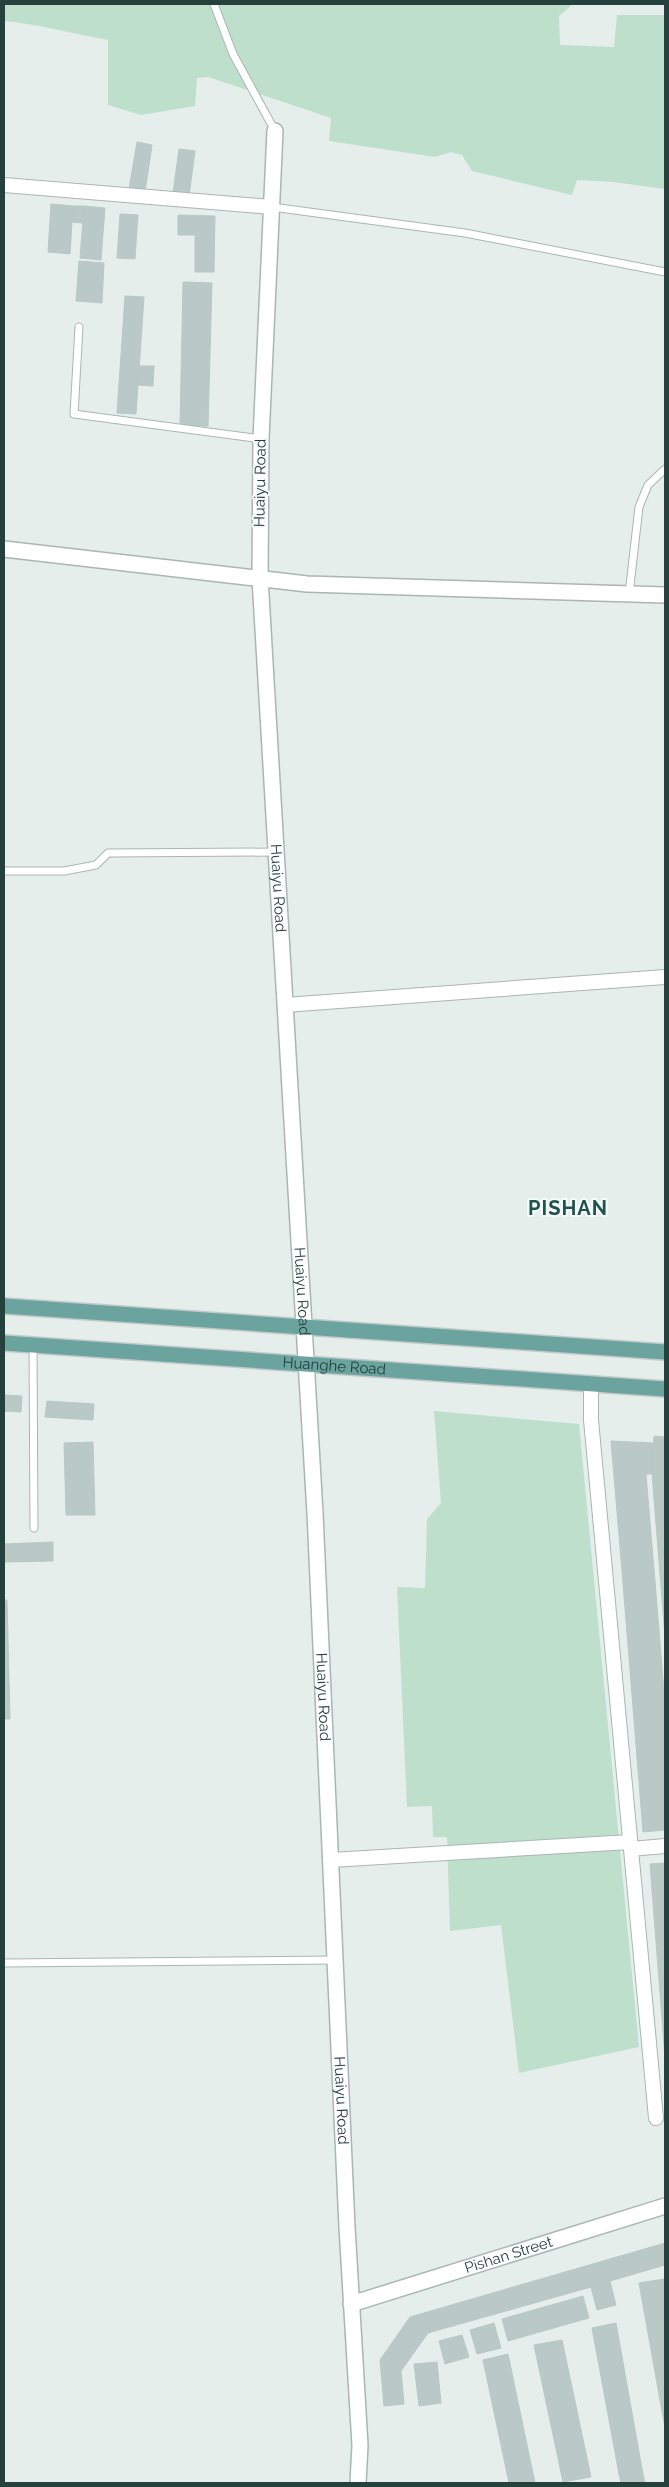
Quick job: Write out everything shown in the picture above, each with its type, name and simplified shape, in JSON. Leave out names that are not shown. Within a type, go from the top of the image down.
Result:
[{"type":"main road","points":[[4,1306],[665,1352]]},
{"type":"main road","name":"Huanghe Road","points":[[4,1343],[665,1389]]},
{"type":"street","name":"Huaiyu Road","points":[[275,131],[260,439],[260,578],[316,1522],[351,2304],[360,2445],[358,2483]]},
{"type":"street","points":[[4,185],[271,207]]},
{"type":"street","points":[[4,549],[307,584],[665,595]]},
{"type":"street","points":[[285,1005],[665,977]]},
{"type":"street","points":[[591,1384],[591,1420],[656,2118]]},
{"type":"street","points":[[331,1860],[630,1845],[665,1846]]},
{"type":"street","name":"Pishan Street","points":[[351,2304],[665,2206]]},
{"type":"lane","points":[[214,4],[233,54],[275,131]]},
{"type":"lane","points":[[271,207],[465,233],[665,272]]},
{"type":"lane","points":[[79,327],[74,414],[260,439]]},
{"type":"lane","points":[[629,594],[639,508],[648,485],[665,470]]},
{"type":"lane","points":[[4,871],[64,871],[96,865],[108,853],[276,852]]},
{"type":"lane","points":[[33,1345],[34,1528]]},
{"type":"lane","points":[[4,1963],[335,1960]]},
{"type":"green space","points":[[4,4],[573,4],[559,16],[560,45],[614,47],[617,15],[665,15],[665,189],[613,182],[577,180],[572,195],[472,171],[462,155],[451,152],[435,157],[329,141],[331,118],[208,77],[197,78],[195,106],[141,115],[108,105],[108,40],[4,21]]},
{"type":"green space","points":[[434,1411],[579,1424],[639,2047],[519,2073],[501,1925],[450,1931],[447,1837],[433,1837],[432,1806],[407,1807],[397,1587],[425,1588],[427,1519],[441,1503]]},
{"type":"building","points":[[137,142],[152,145],[145,192],[129,189]]},
{"type":"building","points":[[179,149],[195,151],[189,196],[173,193]]},
{"type":"building","points":[[51,204],[73,206],[70,254],[48,252]]},
{"type":"building","points":[[73,206],[84,206],[83,223],[72,222]]},
{"type":"building","points":[[84,206],[105,208],[101,260],[80,258]]},
{"type":"building","points":[[120,214],[138,215],[135,259],[117,258]]},
{"type":"building","points":[[178,215],[215,216],[214,272],[195,272],[195,235],[178,235]]},
{"type":"building","points":[[79,261],[104,263],[102,303],[76,301]]},
{"type":"building","points":[[183,282],[212,283],[208,426],[180,426]]},
{"type":"building","points":[[125,296],[144,297],[136,414],[117,413]]},
{"type":"building","points":[[140,366],[154,366],[153,386],[138,385]]},
{"type":"building","points":[[4,1395],[22,1396],[21,1412],[4,1411]]},
{"type":"building","points":[[47,1401],[94,1404],[93,1420],[45,1417]]},
{"type":"building","points":[[654,1436],[665,1437],[665,1637],[652,1474]]},
{"type":"building","points":[[611,1441],[653,1443],[652,1474],[646,1474],[654,1569],[622,1571]]},
{"type":"building","points":[[93,1442],[95,1515],[66,1515],[64,1443]]},
{"type":"building","points":[[653,1443],[665,1443],[665,1461],[652,1460]]},
{"type":"building","points":[[53,1542],[53,1561],[4,1562],[4,1544]]},
{"type":"building","points":[[654,1569],[665,1704],[665,1830],[643,1832],[622,1571]]},
{"type":"building","points":[[4,1600],[7,1600],[10,1719],[4,1719]]},
{"type":"building","points":[[665,1863],[665,2058],[650,1864]]},
{"type":"building","points":[[665,2243],[665,2265],[610,2281],[616,2305],[597,2310],[591,2287],[428,2333],[401,2371],[404,2404],[384,2406],[380,2360],[410,2317]]},
{"type":"building","points":[[664,2279],[665,2285],[665,2428],[639,2283]]},
{"type":"building","points":[[583,2296],[589,2318],[508,2341],[502,2319]]},
{"type":"building","points":[[494,2323],[501,2348],[477,2354],[470,2330]]},
{"type":"building","points":[[616,2323],[642,2469],[619,2474],[592,2328]]},
{"type":"building","points":[[462,2335],[469,2357],[445,2364],[439,2341]]},
{"type":"building","points":[[562,2340],[591,2477],[563,2482],[534,2345]]},
{"type":"building","points":[[508,2354],[535,2483],[509,2483],[483,2360]]},
{"type":"building","points":[[437,2362],[441,2403],[419,2406],[414,2364]]},
{"type":"building","points":[[642,2469],[645,2483],[621,2483],[619,2474]]},
{"type":"district","name":"PISHAN","points":[[568,1208]]}]
